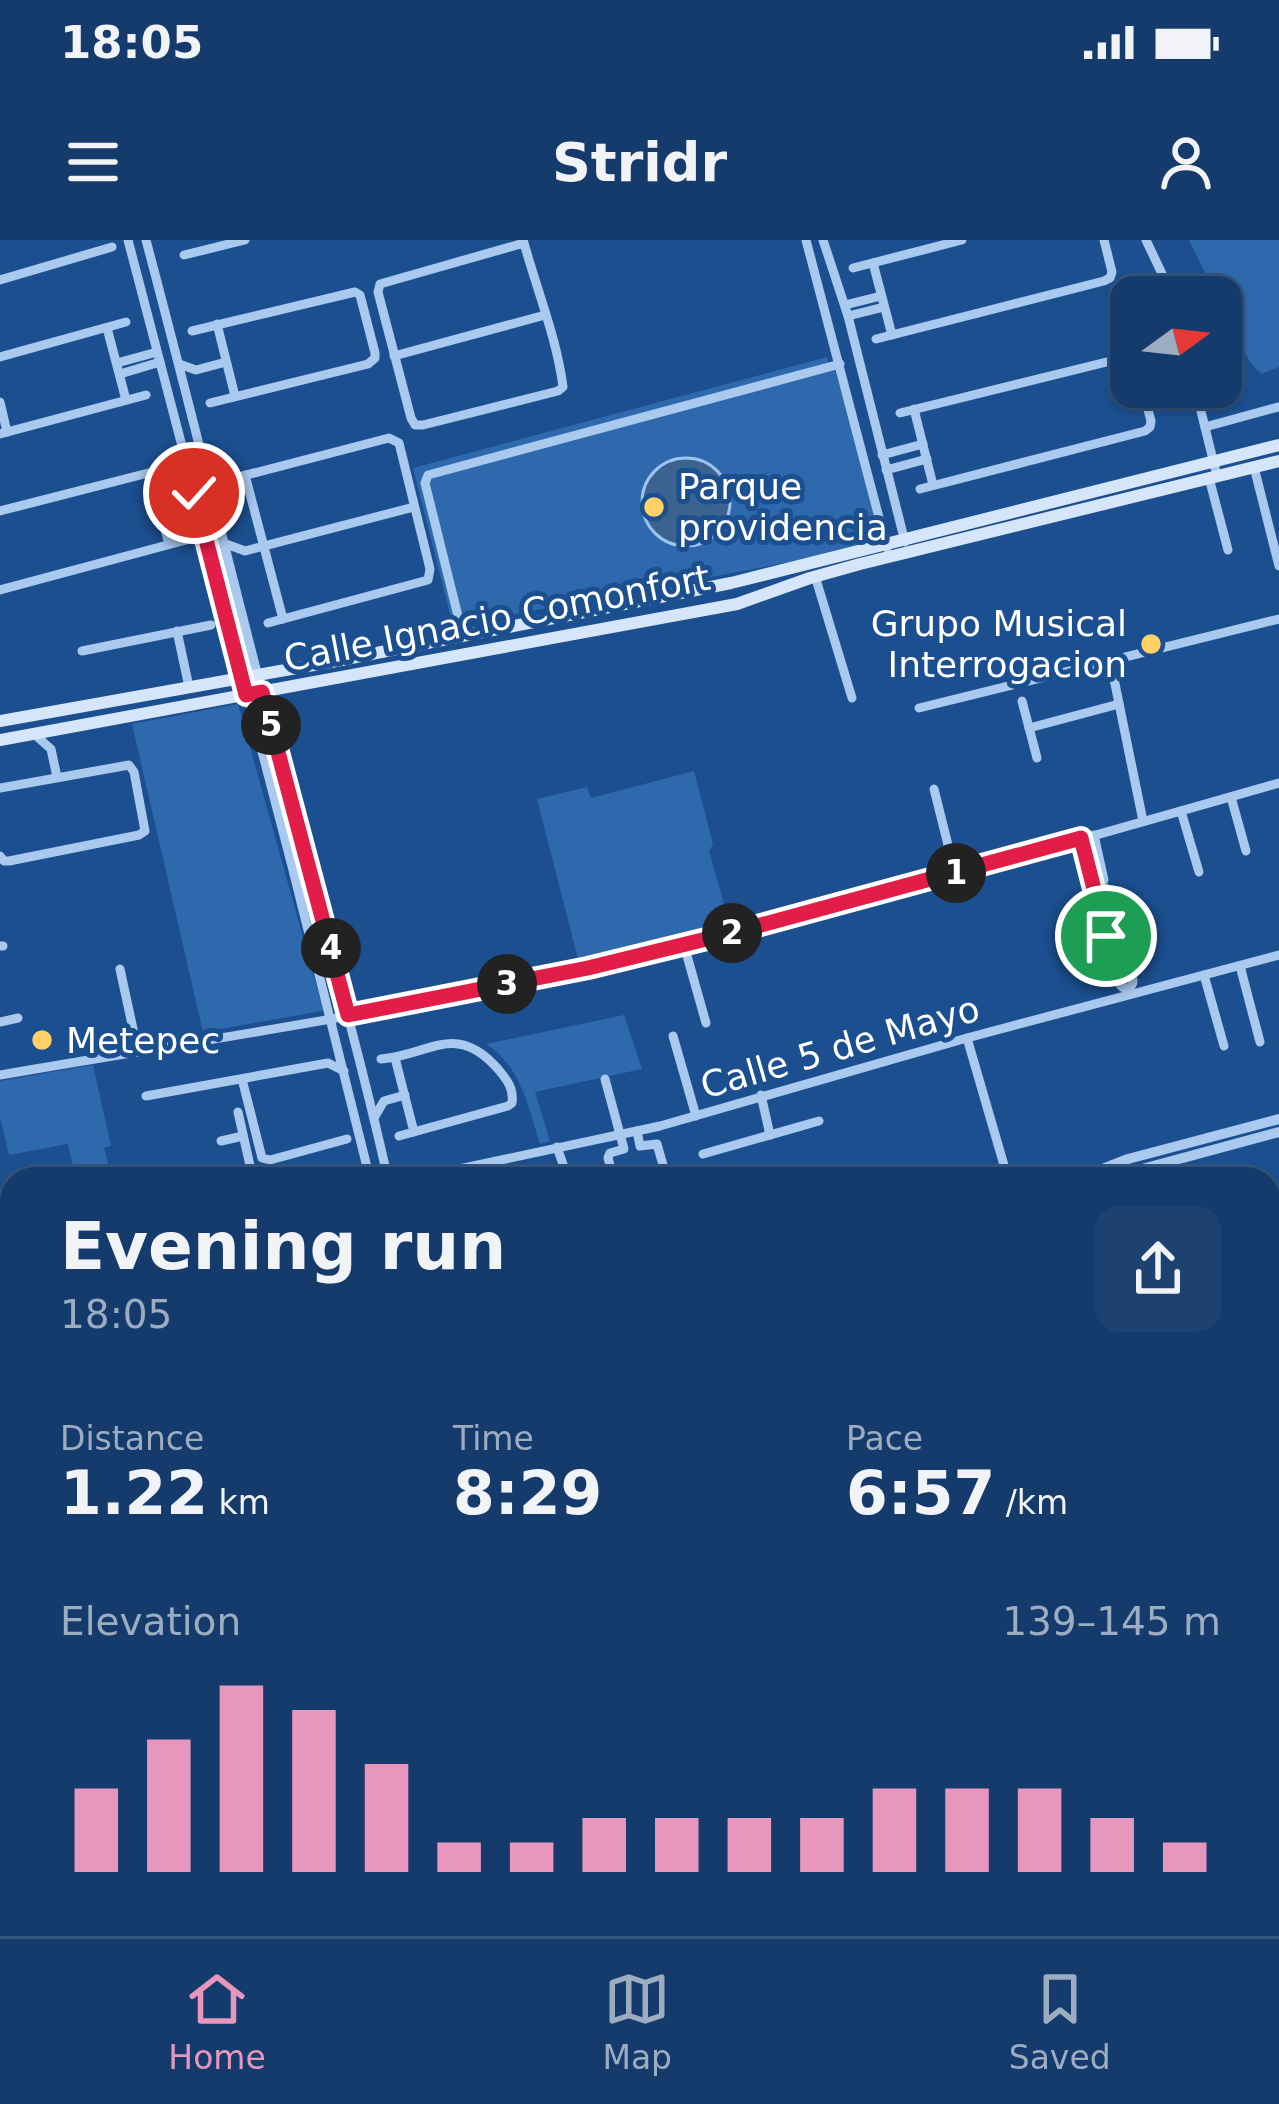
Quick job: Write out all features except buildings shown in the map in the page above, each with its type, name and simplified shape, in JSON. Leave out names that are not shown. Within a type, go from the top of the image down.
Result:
[{"type":"main road","name":"Calle Ignacio Comonfort","points":[[1213,472],[1279,446]]},
{"type":"main road","name":"Calle Ignacio Comonfort","points":[[0,721],[731,583],[906,547],[1213,472],[1279,461]]},
{"type":"main road","name":"Calle Ignacio Comonfort","points":[[0,740],[737,604],[887,551]]},
{"type":"street","points":[[89,240],[92,253]]},
{"type":"street","points":[[128,240],[368,1167]]},
{"type":"street","points":[[146,240],[385,1167]]},
{"type":"street","points":[[184,255],[198,246],[245,240]]},
{"type":"street","points":[[853,268],[962,240]]},
{"type":"street","points":[[876,339],[1108,280],[1112,272],[1104,240]]},
{"type":"street","points":[[1146,240],[1163,276]]},
{"type":"street","points":[[524,242],[545,315],[563,384],[558,391],[419,426],[411,418],[378,292],[380,284],[524,242]]},
{"type":"street","points":[[887,551],[808,245],[824,242],[906,547]]},
{"type":"street","points":[[0,280],[112,247]]},
{"type":"street","points":[[873,263],[892,335]]},
{"type":"street","points":[[192,331],[355,292],[375,353],[368,364],[210,403]]},
{"type":"street","points":[[846,311],[883,301]]},
{"type":"street","points":[[394,356],[545,315]]},
{"type":"street","points":[[0,357],[126,322]]},
{"type":"street","points":[[217,325],[235,397]]},
{"type":"street","points":[[106,328],[126,400]]},
{"type":"street","points":[[118,368],[158,357]]},
{"type":"street","points":[[900,413],[1110,361]]},
{"type":"street","points":[[183,383],[196,370],[226,362]]},
{"type":"street","points":[[179,364],[196,370]]},
{"type":"street","points":[[463,636],[425,483],[428,475],[840,364]]},
{"type":"street","points":[[0,402],[4,433],[146,395]]},
{"type":"street","points":[[1205,427],[1278,407]]},
{"type":"street","points":[[920,489],[1145,431],[1151,421],[1148,408]]},
{"type":"street","points":[[1201,408],[1228,550]]},
{"type":"street","points":[[914,410],[933,485]]},
{"type":"street","points":[[174,419],[190,415]]},
{"type":"street","points":[[178,436],[195,432]]},
{"type":"street","points":[[859,440],[877,435]]},
{"type":"street","points":[[231,479],[394,438],[399,443],[431,575],[428,580],[268,623]]},
{"type":"street","points":[[867,468],[923,444]]},
{"type":"street","points":[[884,463],[927,459]]},
{"type":"street","points":[[1254,467],[1279,566]]},
{"type":"street","points":[[0,511],[164,469]]},
{"type":"street","points":[[150,473],[169,544]]},
{"type":"street","points":[[245,476],[283,619]]},
{"type":"street","points":[[160,509],[182,503],[194,493]]},
{"type":"street","points":[[182,503],[197,508]]},
{"type":"street","points":[[226,544],[244,551],[414,506]]},
{"type":"street","points":[[0,590],[186,540]]},
{"type":"street","points":[[215,574],[232,569],[244,551]]},
{"type":"street","points":[[815,576],[851,698]]},
{"type":"street","points":[[222,602],[239,597]]},
{"type":"street","points":[[920,708],[1279,619]]},
{"type":"street","points":[[82,651],[212,625]]},
{"type":"street","points":[[177,632],[189,687]]},
{"type":"street","points":[[1114,680],[1143,821]]},
{"type":"street","points":[[1022,700],[1037,758]]},
{"type":"street","points":[[1029,728],[1119,704]]},
{"type":"street","points":[[51,749],[67,728]]},
{"type":"street","points":[[34,734],[51,749],[57,777]]},
{"type":"street","points":[[0,788],[132,767],[145,825],[144,833],[9,861],[0,856]]},
{"type":"street","points":[[0,1076],[588,968],[1279,783]]},
{"type":"street","points":[[934,789],[956,873]]},
{"type":"street","points":[[1232,797],[1246,851]]},
{"type":"street","points":[[1181,811],[1199,872]]},
{"type":"street","points":[[1094,835],[1100,885]]},
{"type":"street","points":[[1081,838],[1100,885],[1125,977]]},
{"type":"street","points":[[287,850],[304,846]]},
{"type":"street","points":[[292,866],[308,861]]},
{"type":"street","points":[[684,945],[706,1023]]},
{"type":"street","name":"Calle 5 de Mayo","points":[[490,1167],[637,1132],[1279,955]]},
{"type":"street","points":[[1240,966],[1260,1042]]},
{"type":"street","points":[[119,969],[137,1052]]},
{"type":"street","points":[[1204,975],[1224,1046]]},
{"type":"street","points":[[0,1022],[17,1018]]},
{"type":"street","points":[[673,1036],[696,1116]]},
{"type":"street","points":[[967,1038],[1005,1167]]},
{"type":"street","points":[[381,1059],[458,1042],[490,1060],[513,1093],[508,1106],[399,1136]]},
{"type":"street","points":[[328,1063],[338,1047]]},
{"type":"street","points":[[395,1058],[414,1132]]},
{"type":"street","points":[[146,1096],[328,1063],[344,1071]]},
{"type":"street","points":[[242,1079],[262,1158],[270,1160],[347,1139]]},
{"type":"street","points":[[605,1079],[624,1149],[610,1153],[611,1167]]},
{"type":"street","points":[[368,1092],[384,1101]]},
{"type":"street","points":[[357,1123],[374,1118],[384,1101],[405,1095]]},
{"type":"street","points":[[761,1095],[770,1135]]},
{"type":"street","points":[[238,1112],[250,1167]]},
{"type":"street","points":[[703,1154],[819,1121]]},
{"type":"street","points":[[1108,1167],[1274,1127]]},
{"type":"street","points":[[1144,1167],[1274,1127]]},
{"type":"street","points":[[637,1132],[640,1145],[657,1144],[664,1167]]},
{"type":"street","points":[[362,1140],[378,1135]]},
{"type":"street","points":[[221,1141],[243,1136]]},
{"type":"street","points":[[557,1148],[564,1167]]},
{"type":"shaded area","points":[[1189,240],[1279,240],[1279,367],[1261,374],[1242,347],[1242,276],[1207,276]]},
{"type":"shaded area","name":"Parque providencia","points":[[827,357],[831,371],[835,370],[882,538],[790,562],[453,626],[413,468]]},
{"type":"shaded area","points":[[686,458],[703,461],[717,471],[727,485],[727,519],[717,533],[703,543],[686,546],[669,543],[655,533],[645,519],[642,502],[645,485],[655,471],[669,461]]},
{"type":"shaded area","points":[[238,704],[323,1009],[203,1032],[132,724]]},
{"type":"shaded area","points":[[694,771],[713,844],[709,851],[730,925],[579,963],[537,799],[587,787],[591,798]]},
{"type":"shaded area","points":[[624,1015],[642,1069],[535,1092],[550,1141],[540,1144],[515,1075],[486,1044]]},
{"type":"shaded area","points":[[93,1065],[111,1146],[104,1148],[109,1167],[73,1167],[68,1144],[9,1155],[0,1117],[0,1081]]},
{"type":"place","name":"Parque providencia","points":[[654,507]]},
{"type":"place","name":"Grupo Musical Interrogacion","points":[[1151,644]]},
{"type":"place","name":"Metepec","points":[[42,1040]]},
{"type":"route","points":[[194,493],[246,695],[262,692],[348,1015],[588,968],[1081,838],[1106,936]]}]
